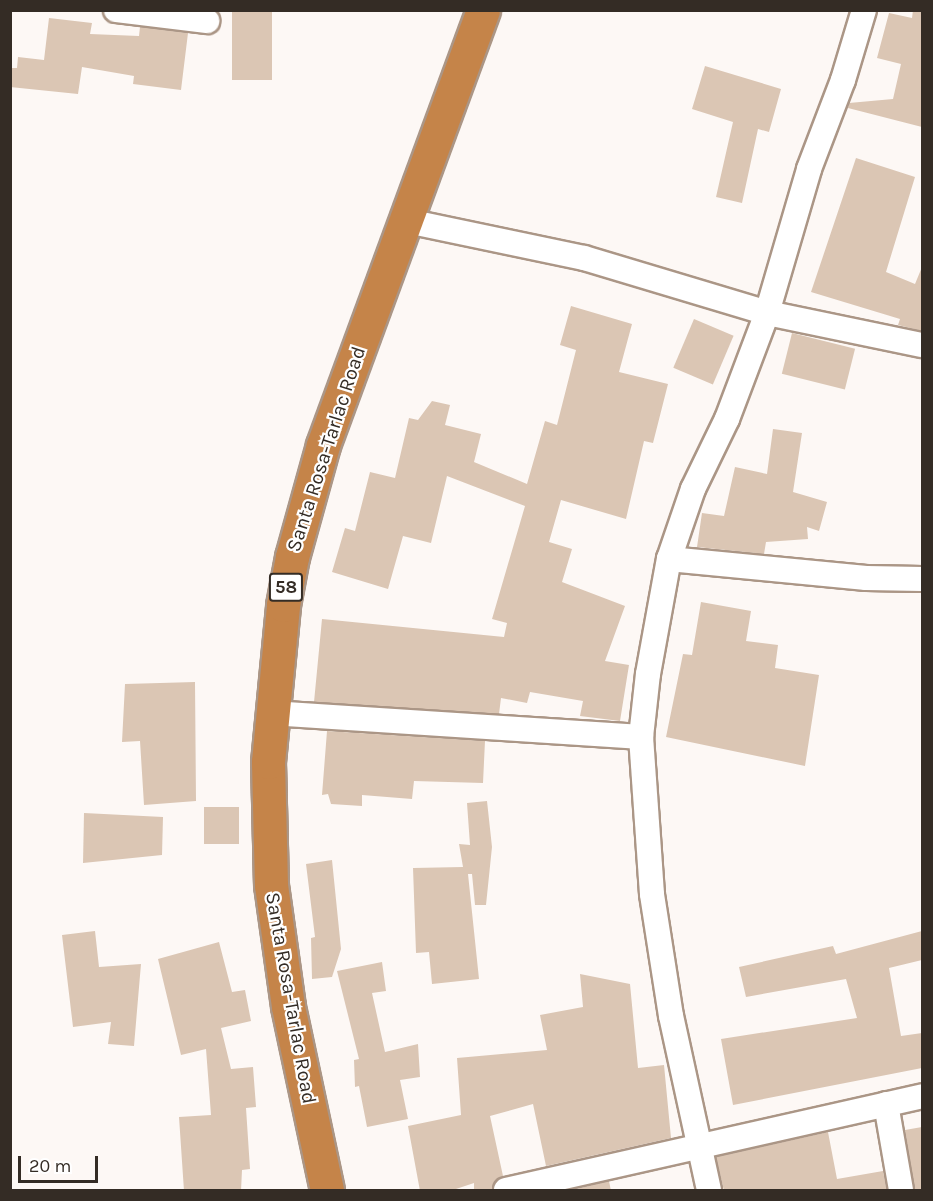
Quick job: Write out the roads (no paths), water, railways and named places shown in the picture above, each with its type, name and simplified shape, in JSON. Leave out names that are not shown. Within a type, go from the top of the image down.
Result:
[{"type":"highway","name":"Santa Rosa-Tarlac Road","points":[[327,1191],[282,974],[271,885],[268,791],[271,713],[283,605],[303,512],[347,375],[483,10]]},
{"type":"street","points":[[116,10],[207,21]]},
{"type":"street","points":[[708,1191],[661,957],[646,830],[641,737],[657,608],[669,559],[693,489],[727,420],[768,313],[809,169],[843,80],[864,10]]},
{"type":"street","points":[[406,221],[584,258],[768,313],[922,345]]},
{"type":"street","points":[[669,559],[866,578],[922,579]]},
{"type":"street","points":[[271,713],[641,737]]},
{"type":"street","points":[[506,1191],[922,1096]]},
{"type":"street","points":[[886,1104],[901,1191]]}]
